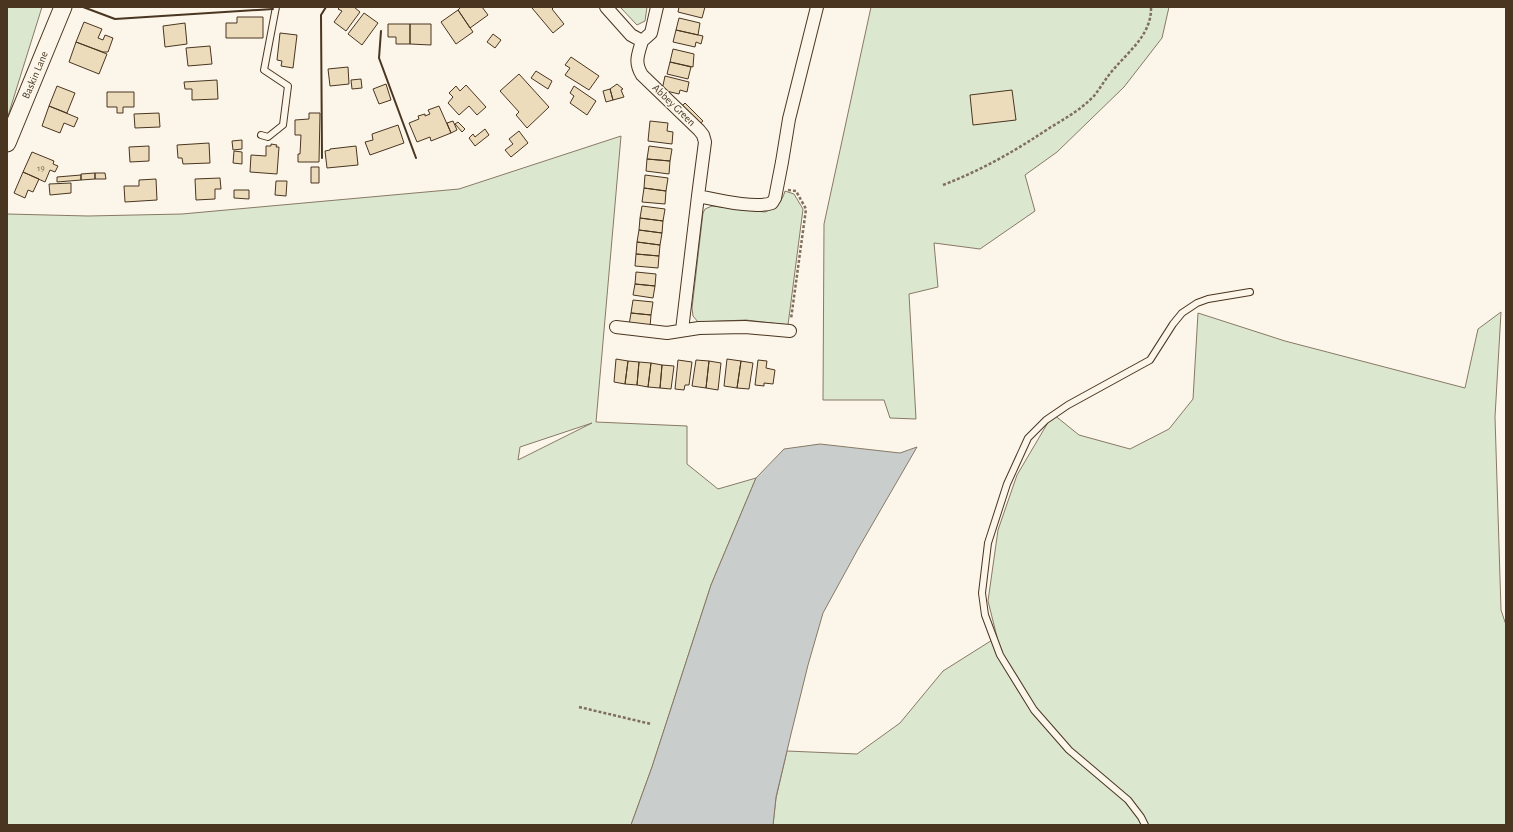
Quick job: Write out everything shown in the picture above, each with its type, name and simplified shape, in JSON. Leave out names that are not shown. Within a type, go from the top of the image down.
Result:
[{"type":"street","name":"Baskin Lane","points":[[7,143],[63,7]]},
{"type":"street","points":[[606,7],[631,35],[642,42],[651,33],[657,7]]},
{"type":"street","points":[[698,196],[765,206],[772,203],[775,198],[789,119],[817,7]]},
{"type":"street","name":"Abbey Green","points":[[642,42],[637,66],[642,75],[699,130],[703,135],[705,142],[682,330]]},
{"type":"street","points":[[616,327],[667,333],[699,328],[745,327],[790,331]]},
{"type":"lane","points":[[261,135],[268,137],[283,125],[288,86],[264,70],[276,7]]},
{"type":"lane","points":[[1145,825],[1128,800],[1069,750],[1034,710],[1000,655],[985,615],[982,593],[988,543],[1007,484],[1028,438],[1046,420],[1150,360],[1173,324],[1182,313],[1197,303],[1208,299],[1250,292]]},
{"type":"path","points":[[944,185],[974,173],[1014,152],[1076,112],[1093,97],[1112,71],[1146,32],[1151,7]]},
{"type":"path","points":[[777,188],[796,191],[806,209],[790,331]]},
{"type":"path","points":[[579,707],[651,724]]},
{"type":"green space","points":[[7,7],[42,7],[7,119]]},
{"type":"green space","points":[[620,7],[647,7],[645,21],[637,25]]},
{"type":"green space","points":[[871,7],[1169,7],[1162,38],[1124,87],[1057,152],[1025,175],[1035,211],[980,249],[934,243],[938,287],[909,294],[916,419],[890,418],[884,400],[823,400],[824,224]]},
{"type":"green space","points":[[621,136],[596,422],[687,426],[687,464],[718,489],[756,478],[711,585],[652,767],[631,825],[7,825],[7,214],[88,216],[182,214],[459,189]],"holes":[[[592,423],[518,460],[520,447]]]},
{"type":"green space","points":[[785,191],[794,194],[803,209],[788,325],[746,320],[698,322],[693,316],[692,308],[703,213],[705,209],[712,206],[765,212],[778,204]]},
{"type":"green space","points":[[1501,312],[1495,417],[1501,610],[1506,625],[1506,825],[773,825],[776,798],[787,751],[857,754],[900,723],[943,671],[997,637],[988,601],[998,530],[1017,475],[1053,414],[1079,435],[1130,449],[1169,429],[1193,399],[1198,313],[1285,341],[1465,388],[1478,329]]},
{"type":"shaded area","points":[[820,444],[900,453],[917,447],[823,613],[808,665],[776,797],[773,825],[631,825],[652,767],[711,585],[756,478],[784,449]]},
{"type":"building","points":[[340,7],[354,7],[360,12],[346,31],[334,22],[342,11],[338,9]]},
{"type":"building","points":[[461,7],[482,7],[488,15],[470,28],[458,10]]},
{"type":"building","points":[[554,7],[552,9],[564,24],[553,33],[532,8]]},
{"type":"building","points":[[679,7],[705,7],[702,18],[678,12]]},
{"type":"building","points":[[458,10],[473,32],[456,44],[441,22]]},
{"type":"building","points":[[364,13],[378,23],[362,45],[348,34]]},
{"type":"building","points":[[237,17],[263,17],[263,38],[226,38],[226,23],[237,23]]},
{"type":"building","points":[[679,18],[700,23],[698,35],[676,30]]},
{"type":"building","points":[[84,22],[102,29],[98,38],[103,40],[105,35],[113,38],[108,52],[103,52],[76,42]]},
{"type":"building","points":[[185,23],[187,44],[165,47],[163,26]]},
{"type":"building","points":[[388,24],[410,24],[410,44],[396,44],[396,37],[388,37]]},
{"type":"building","points":[[410,24],[431,24],[431,45],[410,44]]},
{"type":"building","points":[[676,30],[703,36],[701,44],[696,42],[695,47],[673,42]]},
{"type":"building","points":[[280,33],[297,35],[293,68],[281,66],[282,61],[277,60]]},
{"type":"building","points":[[493,34],[501,40],[495,48],[487,42]]},
{"type":"building","points":[[76,42],[107,54],[99,74],[69,62]]},
{"type":"building","points":[[210,46],[212,64],[188,66],[186,48]]},
{"type":"building","points":[[673,49],[694,54],[693,67],[670,62]]},
{"type":"building","points":[[571,57],[599,76],[589,90],[565,75],[570,68],[565,65]]},
{"type":"building","points":[[670,62],[691,67],[688,79],[667,74]]},
{"type":"building","points":[[348,67],[349,84],[330,86],[328,69]]},
{"type":"building","points":[[536,71],[552,81],[548,89],[531,78]]},
{"type":"building","points":[[519,74],[549,107],[527,128],[516,115],[519,112],[500,91]]},
{"type":"building","points":[[665,76],[689,82],[687,92],[680,90],[679,94],[662,90]]},
{"type":"building","points":[[361,79],[362,88],[352,89],[351,80]]},
{"type":"building","points":[[217,80],[218,99],[192,100],[192,89],[185,89],[184,82]]},
{"type":"building","points":[[386,84],[391,100],[379,104],[373,89]]},
{"type":"building","points":[[617,84],[623,89],[621,90],[624,97],[613,100],[610,89]]},
{"type":"building","points":[[466,85],[486,107],[477,115],[469,106],[459,115],[448,103],[453,97],[449,93],[456,86],[460,91]]},
{"type":"building","points":[[57,86],[75,93],[67,113],[49,106]]},
{"type":"building","points":[[574,86],[596,101],[587,115],[570,103],[574,96],[570,93]]},
{"type":"building","points":[[610,89],[613,100],[606,102],[603,91]]},
{"type":"building","points":[[1012,90],[1016,120],[973,125],[970,95]]},
{"type":"building","points":[[107,92],[134,92],[134,107],[123,107],[123,113],[117,113],[117,107],[107,107]]},
{"type":"building","points":[[685,103],[703,121],[697,126],[679,109]]},
{"type":"building","points":[[49,106],[78,118],[74,127],[64,123],[60,133],[42,126]]},
{"type":"building","points":[[439,106],[451,133],[431,141],[430,137],[417,142],[409,123],[419,119],[418,116],[430,114],[428,110]]},
{"type":"building","points":[[159,113],[160,127],[135,128],[134,114]]},
{"type":"building","points":[[309,113],[320,113],[319,162],[298,162],[301,135],[295,135],[295,120],[309,119]]},
{"type":"building","points":[[453,121],[457,130],[451,133],[447,123]]},
{"type":"building","points":[[650,121],[668,123],[667,131],[673,132],[672,144],[648,141]]},
{"type":"building","points":[[458,122],[465,129],[462,132],[455,124]]},
{"type":"building","points":[[398,125],[404,143],[370,155],[365,142],[373,140],[372,134]]},
{"type":"building","points":[[485,129],[489,135],[475,146],[469,138],[473,134],[475,137]]},
{"type":"building","points":[[519,131],[528,143],[511,157],[505,150],[513,144],[509,139]]},
{"type":"building","points":[[242,140],[242,149],[233,150],[232,141]]},
{"type":"building","points":[[209,143],[210,163],[183,164],[182,158],[178,158],[177,145]]},
{"type":"building","points":[[271,144],[279,147],[277,174],[250,172],[251,155],[266,156],[266,146],[271,146]]},
{"type":"building","points":[[149,146],[149,161],[130,162],[129,147]]},
{"type":"building","points":[[356,146],[358,165],[327,168],[325,151]]},
{"type":"building","points":[[649,146],[672,149],[670,161],[647,159]]},
{"type":"building","points":[[234,151],[242,152],[242,164],[233,163]]},
{"type":"building","points":[[32,152],[54,161],[53,164],[58,166],[55,172],[50,170],[45,182],[23,172]]},
{"type":"building","points":[[647,159],[670,161],[669,174],[646,171]]},
{"type":"building","points":[[311,167],[319,167],[319,183],[311,183]]},
{"type":"building","points":[[23,172],[39,179],[33,192],[28,190],[25,198],[14,193]]},
{"type":"building","points":[[95,173],[95,179],[81,180],[81,174]]},
{"type":"building","points":[[95,173],[105,173],[106,179],[95,179]]},
{"type":"building","points":[[81,175],[81,180],[57,182],[57,177]]},
{"type":"building","points":[[645,175],[668,178],[666,191],[644,188]]},
{"type":"building","points":[[220,178],[221,189],[215,189],[215,199],[196,200],[195,179]]},
{"type":"building","points":[[156,179],[157,200],[125,202],[124,186],[139,186],[139,180]]},
{"type":"building","points":[[276,181],[287,181],[286,196],[275,195]]},
{"type":"building","points":[[71,183],[71,193],[50,195],[49,184]]},
{"type":"building","points":[[644,188],[666,191],[665,204],[642,202]]},
{"type":"building","points":[[234,190],[249,190],[249,199],[234,198]]},
{"type":"building","points":[[642,206],[665,209],[663,221],[640,218]]},
{"type":"building","points":[[640,218],[663,221],[662,233],[639,230]]},
{"type":"building","points":[[639,230],[662,233],[660,245],[637,242]]},
{"type":"building","points":[[637,242],[660,245],[659,256],[636,254]]},
{"type":"building","points":[[636,254],[659,256],[658,268],[635,266]]},
{"type":"building","points":[[636,272],[656,274],[655,286],[635,284]]},
{"type":"building","points":[[635,284],[655,286],[653,298],[633,295]]},
{"type":"building","points":[[633,300],[653,302],[651,315],[631,313]]},
{"type":"building","points":[[631,313],[651,315],[650,327],[629,325]]},
{"type":"building","points":[[616,359],[628,361],[625,384],[614,382]]},
{"type":"building","points":[[727,359],[741,361],[737,388],[724,386]]},
{"type":"building","points":[[678,360],[692,362],[689,385],[685,385],[684,390],[675,389]]},
{"type":"building","points":[[696,360],[709,361],[706,388],[692,386]]},
{"type":"building","points":[[758,360],[767,361],[766,368],[775,370],[773,384],[764,383],[764,386],[755,385]]},
{"type":"building","points":[[628,361],[639,362],[637,385],[625,384]]},
{"type":"building","points":[[709,361],[721,363],[718,390],[706,388]]},
{"type":"building","points":[[741,361],[753,363],[749,389],[737,388]]},
{"type":"building","points":[[639,362],[651,363],[648,387],[637,385]]},
{"type":"building","points":[[651,363],[662,365],[660,388],[648,387]]},
{"type":"building","points":[[662,365],[674,366],[671,389],[660,388]]},
{"type":"wall","points":[[83,7],[115,19],[273,9]]},
{"type":"wall","points":[[322,158],[321,15],[326,7]]},
{"type":"wall","points":[[381,31],[379,58],[416,158]]}]
